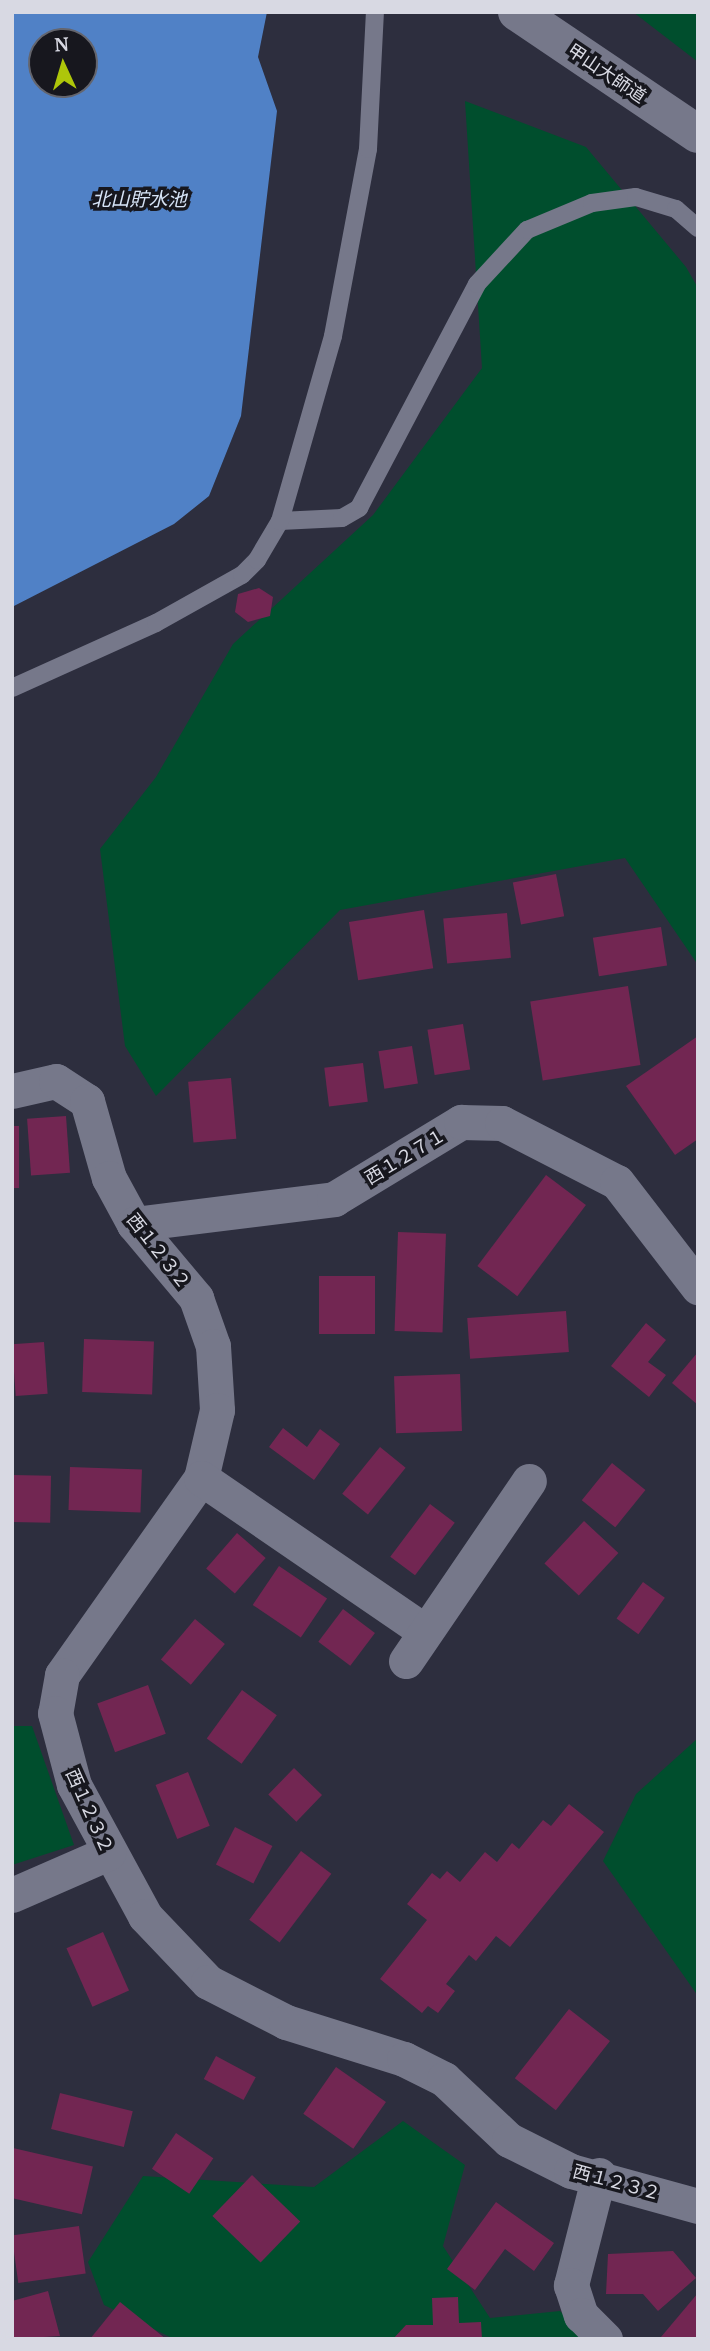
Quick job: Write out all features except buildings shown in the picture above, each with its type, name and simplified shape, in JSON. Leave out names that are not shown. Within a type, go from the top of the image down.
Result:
[{"type":"street","name":"甲山大師道","points":[[517,12],[698,134]]},
{"type":"street","name":"西１２３２","points":[[12,1091],[56,1082],[87,1101],[109,1178],[134,1224],[196,1298],[212,1346],[217,1410],[201,1478],[62,1675],[55,1713],[74,1785],[108,1853],[145,1916],[208,1982],[286,2022],[404,2059],[444,2079],[509,2140],[572,2171],[599,2175],[698,2206]]},
{"type":"street","name":"西１２７１","points":[[134,1224],[334,1199],[461,1122],[502,1123],[617,1182],[698,1287]]},
{"type":"street","points":[[201,1478],[424,1630]]},
{"type":"street","points":[[406,1661],[424,1630],[529,1481]]},
{"type":"street","points":[[12,1895],[108,1853]]},
{"type":"street","points":[[599,2175],[570,2285],[581,2315],[605,2339]]},
{"type":"lane","points":[[12,688],[156,623],[242,575],[257,560],[280,521],[333,336],[368,149],[375,12]]},
{"type":"lane","points":[[280,521],[342,517],[359,508],[471,295],[527,229],[592,202],[636,197],[676,209],[698,228]]},
{"type":"green space","points":[[633,12],[698,12],[698,62]]},
{"type":"green space","points":[[465,101],[586,147],[686,267],[698,288],[698,965],[625,858],[340,910],[156,1096],[125,1046],[100,849],[156,777],[233,644],[373,515],[482,368]]},
{"type":"green space","points":[[12,1726],[32,1726],[74,1845],[12,1865]]},
{"type":"green space","points":[[698,1738],[698,1996],[603,1861],[636,1794]]},
{"type":"green space","points":[[403,2121],[465,2165],[443,2246],[490,2318],[560,2311],[587,2339],[174,2339],[104,2305],[88,2262],[143,2176],[314,2187]]},
{"type":"water","name":"北山貯水池","points":[[12,12],[267,12],[258,57],[277,111],[241,416],[209,496],[174,524],[12,607]]}]
